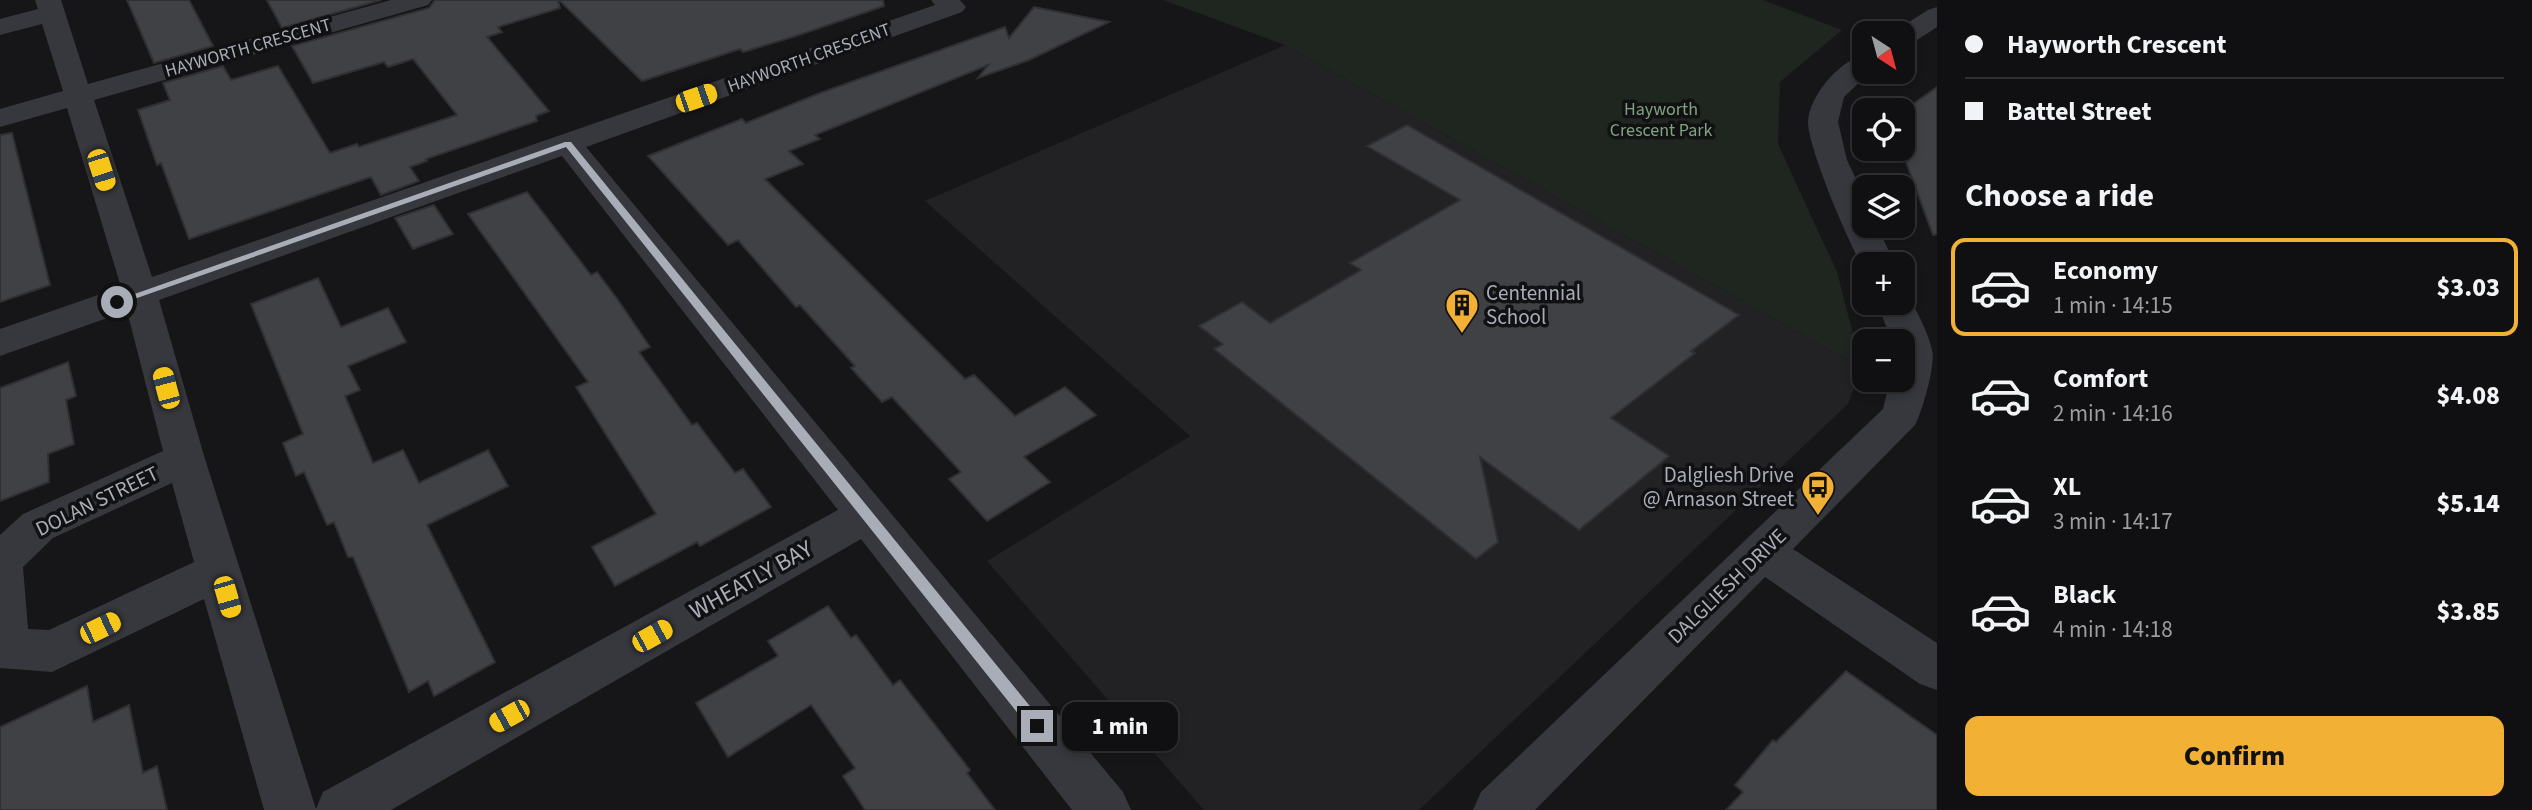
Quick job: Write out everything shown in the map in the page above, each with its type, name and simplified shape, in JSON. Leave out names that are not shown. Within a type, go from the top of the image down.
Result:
[{"type":"street","name":"HAYWORTH CRESCENT","points":[[0,118],[419,0]]},
{"type":"street","name":"HAYWORTH CRESCENT","points":[[0,343],[953,6],[944,0]]},
{"type":"street","name":"DOLAN STREET","points":[[0,27],[50,7],[140,293],[185,459],[290,810]]},
{"type":"street","points":[[1915,29],[1937,15]]},
{"type":"street","points":[[1852,74],[1830,94],[1823,122],[1832,160],[1873,252]]},
{"type":"street","points":[[568,144],[1105,810]]},
{"type":"street","name":"DALGLIESH DRIVE","points":[[1499,810],[1901,415],[1915,353],[1900,315]]},
{"type":"street","name":"DOLAN STREET","points":[[185,459],[38,526],[1,561],[6,649],[52,651],[219,571]]},
{"type":"street","name":"WHEATLY BAY","points":[[341,810],[867,515]]},
{"type":"street","points":[[1762,552],[1937,669]]},
{"type":"shaded area","points":[[1285,45],[1852,362],[1853,392],[1848,404],[1419,810],[1204,810],[987,561],[1190,436],[925,201]]},
{"type":"green space","name":"Hayworth Crescent Park","points":[[1163,0],[1763,0],[1842,30],[1780,82],[1778,144],[1837,272],[1852,330],[1852,362],[1285,45]]},
{"type":"building","points":[[127,0],[189,0],[213,46],[154,63]]},
{"type":"building","points":[[267,0],[381,0],[282,28]]},
{"type":"building","points":[[435,0],[558,0],[560,8],[498,27],[502,32],[487,37],[549,111],[536,116],[537,121],[410,167],[419,181],[381,195],[371,177],[189,239],[161,163],[157,165],[138,110],[170,100],[163,83],[223,66],[231,80],[278,66],[330,153],[357,144],[359,147],[457,115],[413,59],[388,67],[384,62],[313,83],[292,46],[429,8]]},
{"type":"building","points":[[559,0],[883,0],[884,6],[796,36],[743,52],[740,49],[642,81]]},
{"type":"building","points":[[1034,7],[1109,22],[1029,60],[978,78],[988,65],[815,135],[820,139],[789,151],[803,164],[765,179],[965,379],[974,375],[1015,416],[1065,387],[1096,415],[1024,457],[1050,482],[987,521],[949,479],[961,472],[892,397],[882,402],[851,368],[855,366],[800,305],[796,307],[738,240],[728,245],[648,156],[742,119],[746,123],[820,93],[1005,27],[1009,38]]},
{"type":"building","points":[[1937,87],[1937,234],[1933,235],[1915,186],[1915,175],[1911,175],[1906,161],[1915,161],[1915,103]]},
{"type":"building","name":"Centennial School","points":[[1407,125],[1739,315],[1611,418],[1669,456],[1579,530],[1480,457],[1498,542],[1476,559],[1214,349],[1223,344],[1199,326],[1242,302],[1270,323],[1361,270],[1350,263],[1460,200],[1367,146]]},
{"type":"building","points":[[12,133],[50,285],[0,302],[0,135]]},
{"type":"building","points":[[527,192],[591,275],[597,272],[618,300],[650,347],[639,352],[692,425],[697,423],[735,473],[743,469],[771,507],[700,546],[697,542],[615,586],[592,547],[656,514],[576,387],[588,382],[468,214]]},
{"type":"building","points":[[434,205],[453,234],[413,249],[395,218]]},
{"type":"building","points":[[318,278],[341,327],[388,308],[406,342],[348,366],[360,390],[345,396],[373,463],[403,450],[419,483],[488,450],[508,486],[427,525],[495,662],[434,696],[428,681],[409,692],[353,557],[348,557],[334,522],[327,525],[304,472],[296,476],[283,443],[303,434],[251,304]]},
{"type":"building","points":[[68,362],[76,396],[66,400],[74,444],[48,454],[49,482],[0,501],[0,388]]},
{"type":"building","points":[[828,606],[851,638],[856,635],[893,685],[900,680],[970,770],[967,773],[995,810],[865,810],[843,776],[855,768],[811,705],[728,757],[696,703],[778,656],[768,641]]},
{"type":"building","points":[[1846,671],[1937,735],[1937,810],[1726,810],[1743,792],[1735,785],[1773,740],[1776,742]]},
{"type":"building","points":[[87,686],[93,722],[129,705],[143,773],[157,766],[167,810],[0,810],[0,727]]},
{"type":"place","name":"Centennial School","points":[[1462,335]]},
{"type":"place","name":"Dalgliesh Drive @ Arnason Street","points":[[1818,517]]},
{"type":"route","points":[[117,302],[568,144],[1037,726]]}]
